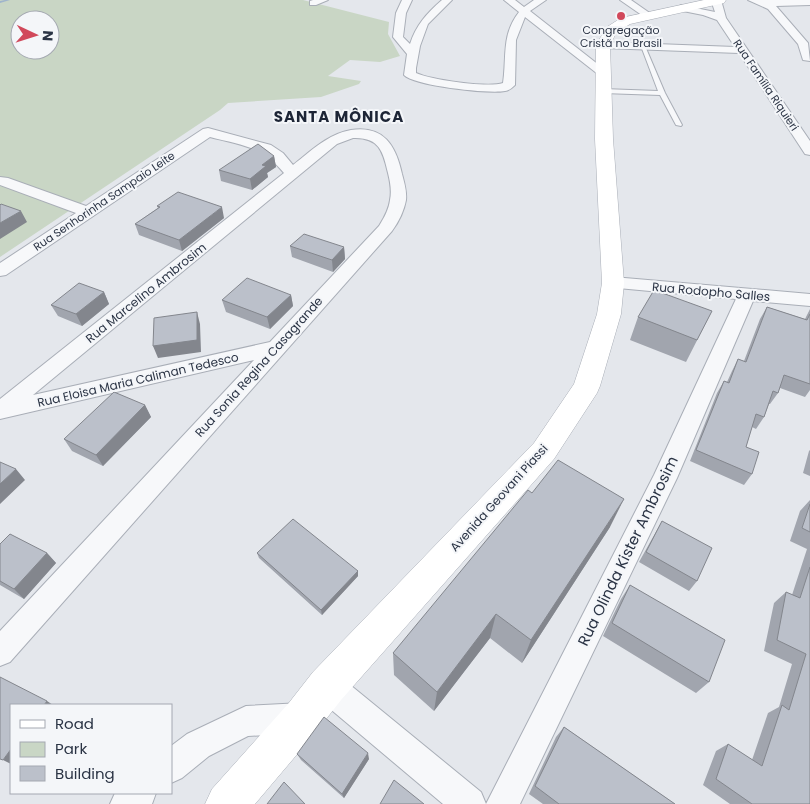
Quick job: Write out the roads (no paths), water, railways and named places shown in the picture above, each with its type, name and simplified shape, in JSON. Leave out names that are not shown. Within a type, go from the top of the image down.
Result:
[{"type":"main road","points":[[603,45],[608,33],[615,26],[682,8],[718,5]]},
{"type":"main road","name":"Avenida Geovani Piassi","points":[[227,804],[302,718],[327,686],[544,451],[587,386],[609,314],[613,283],[603,82],[603,45]]},
{"type":"street","points":[[407,0],[401,13],[398,37],[413,54]]},
{"type":"street","points":[[447,0],[426,19],[413,54],[410,75],[429,81],[497,88],[509,85],[509,45],[522,12],[530,5],[541,0]]},
{"type":"street","points":[[509,0],[603,82]]},
{"type":"street","points":[[625,0],[649,16]]},
{"type":"street","points":[[753,0],[771,7],[803,43],[807,58]]},
{"type":"street","points":[[765,4],[810,2]]},
{"type":"street","name":"Rua Família Riquieri","points":[[718,5],[742,50],[810,151]]},
{"type":"street","points":[[603,45],[742,50]]},
{"type":"street","name":"Rua Senhorinha Sampaio Leite","points":[[0,271],[208,132],[266,148],[278,156],[293,174]]},
{"type":"street","name":"Rua Sonia Regina Casagrande","points":[[0,652],[386,228],[394,214],[398,199],[398,187],[388,149],[383,142],[364,134],[340,136],[293,174]]},
{"type":"street","name":"Rua Marcelino Ambrosim","points":[[0,411],[293,174]]},
{"type":"street","points":[[3,181],[87,212]]},
{"type":"street","name":"Rua Rodopho Salles","points":[[613,283],[810,300]]},
{"type":"street","name":"Rua Olinda Kister Ambrosim","points":[[503,804],[665,478],[747,295]]},
{"type":"street","name":"Rua Eloisa Maria Caliman Tedesco","points":[[0,411],[276,348]]},
{"type":"street","points":[[327,686],[470,804]]},
{"type":"street","points":[[172,766],[198,744],[246,721],[302,718]]},
{"type":"street","points":[[127,804],[139,794]]},
{"type":"lane","points":[[643,46],[662,93],[678,125]]},
{"type":"lane","points":[[603,82],[662,93]]},
{"type":"waterway","points":[[0,2],[9,0]]},
{"type":"place","name":"Congregação Cristã no Brasil","points":[[621,16]]},
{"type":"district","name":"SANTA MÔNICA","points":[[339,117]]}]
